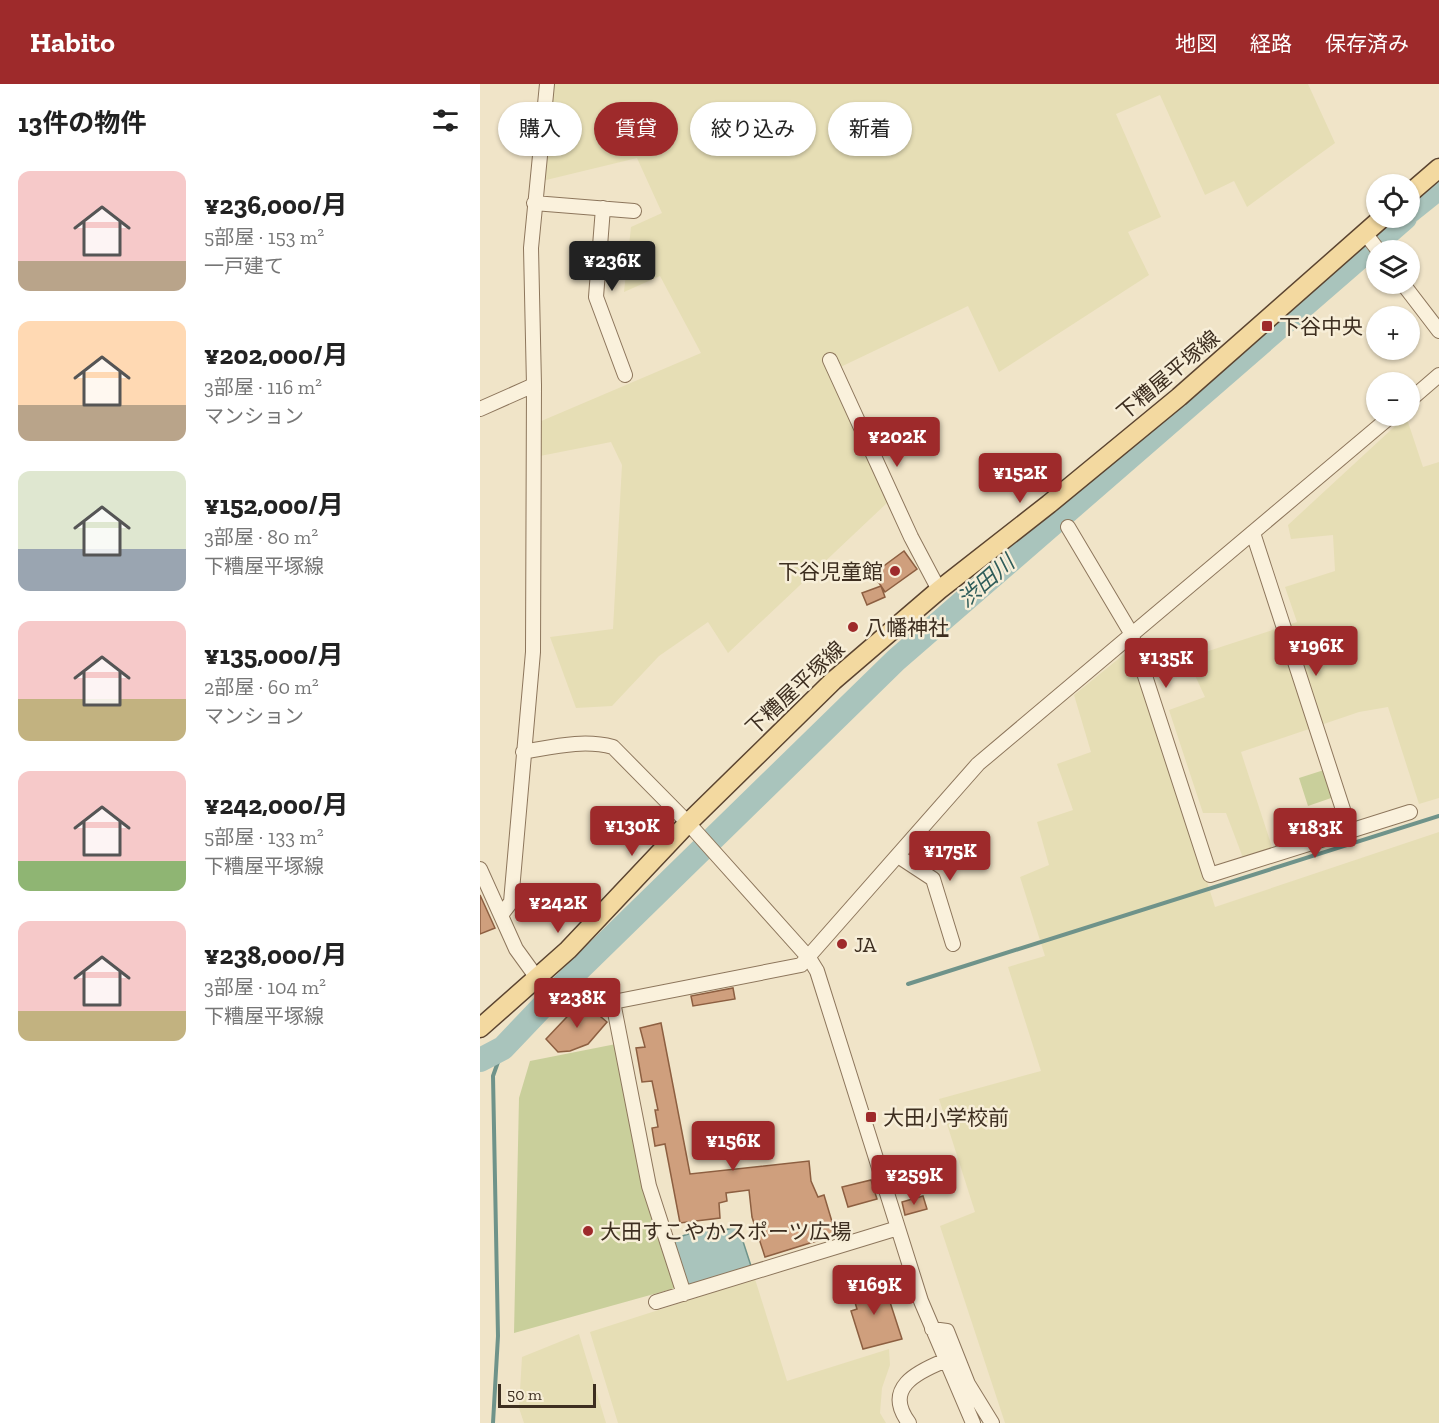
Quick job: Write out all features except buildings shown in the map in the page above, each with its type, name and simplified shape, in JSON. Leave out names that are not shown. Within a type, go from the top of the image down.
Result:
[{"type":"main road","points":[[1420,184],[1439,168]]},
{"type":"main road","name":"下糟屋平塚線","points":[[480,1028],[537,978],[693,828],[832,681],[939,590],[1179,397],[1371,228]]},
{"type":"street","points":[[501,915],[511,902],[533,652],[534,385],[531,248],[547,84]]},
{"type":"street","points":[[534,203],[634,211]]},
{"type":"street","points":[[603,208],[596,297],[626,375]]},
{"type":"street","points":[[1365,233],[1370,240]]},
{"type":"street","points":[[1411,294],[1439,331]]},
{"type":"street","points":[[830,360],[911,537],[939,590]]},
{"type":"street","points":[[1420,391],[1439,375]]},
{"type":"street","points":[[480,409],[534,385]]},
{"type":"street","points":[[684,1294],[649,1186],[613,1002],[801,965],[978,764],[1379,426]]},
{"type":"street","points":[[1068,527],[1131,633],[1210,875],[1410,812]]},
{"type":"street","points":[[1253,533],[1350,831]]},
{"type":"street","points":[[523,752],[576,744],[597,743],[613,747],[693,828],[809,958],[817,971],[897,1228],[932,1329],[973,1423]]},
{"type":"street","points":[[898,856],[933,879],[954,944]]},
{"type":"street","points":[[480,869],[516,949],[537,978]]},
{"type":"street","points":[[656,1302],[897,1228]]},
{"type":"street","points":[[932,1329],[947,1331],[968,1384],[992,1423]]},
{"type":"street","points":[[909,1423],[901,1407],[906,1382],[919,1371],[944,1361]]},
{"type":"shaded area","points":[[554,84],[1308,84],[1335,143],[1247,207],[1234,181],[1205,195],[1160,95],[1116,114],[1161,217],[1128,232],[1149,275],[999,372],[968,306],[828,373],[888,502],[728,653],[708,622],[659,656],[612,706],[576,708],[550,637],[613,629],[622,465],[611,442],[540,456],[539,422],[701,353],[660,276],[624,292],[631,227],[662,213],[637,158],[542,181],[545,156],[582,156],[582,102],[552,102]]},
{"type":"shaded area","points":[[1395,426],[1409,426],[1423,467],[1439,462],[1439,798],[1419,804],[1388,707],[1359,712],[1241,752],[1273,850],[1243,858],[1226,813],[1203,813],[1169,710],[1205,697],[1187,658],[1297,622],[1285,587],[1335,571],[1333,535],[1291,539],[1288,525]]},
{"type":"shaded area","points":[[1133,647],[1215,907],[1439,832],[1439,1423],[1005,1423],[940,1226],[975,1212],[939,1099],[1041,1071],[1008,967],[1045,956],[1020,877],[1049,865],[1037,822],[1073,810],[1057,764],[1091,752],[1074,695]]},
{"type":"shaded area","points":[[755,1279],[787,1381],[889,1349],[890,1365],[882,1388],[880,1413],[886,1423],[618,1423],[590,1332]]},
{"type":"shaded area","points":[[579,1334],[606,1423],[524,1423],[519,1408],[522,1357]]},
{"type":"green space","points":[[1324,770],[1334,797],[1308,806],[1299,778]]},
{"type":"green space","name":"大田すこやかスポーツ広場","points":[[616,1044],[639,1175],[679,1287],[514,1333],[519,1098],[530,1061]]},
{"type":"water","points":[[738,1226],[751,1266],[688,1286],[673,1239],[707,1228],[709,1235]]},
{"type":"waterway","name":"渋田川","points":[[1420,203],[1439,188]]},
{"type":"waterway","name":"渋田川","points":[[480,1060],[503,1048],[562,986],[896,660],[1393,228]]},
{"type":"waterway","points":[[908,984],[1439,816]]},
{"type":"waterway","points":[[493,1423],[498,1336],[493,1076],[503,1048]]},
{"type":"place","name":"下谷中央","points":[[1267,326]]},
{"type":"place","name":"下谷児童館","points":[[895,571]]},
{"type":"place","name":"八幡神社","points":[[853,627]]},
{"type":"place","name":"JA","points":[[842,944]]},
{"type":"place","name":"大田小学校前","points":[[871,1117]]},
{"type":"place","name":"大田すこやかスポーツ広場","points":[[588,1231]]}]
